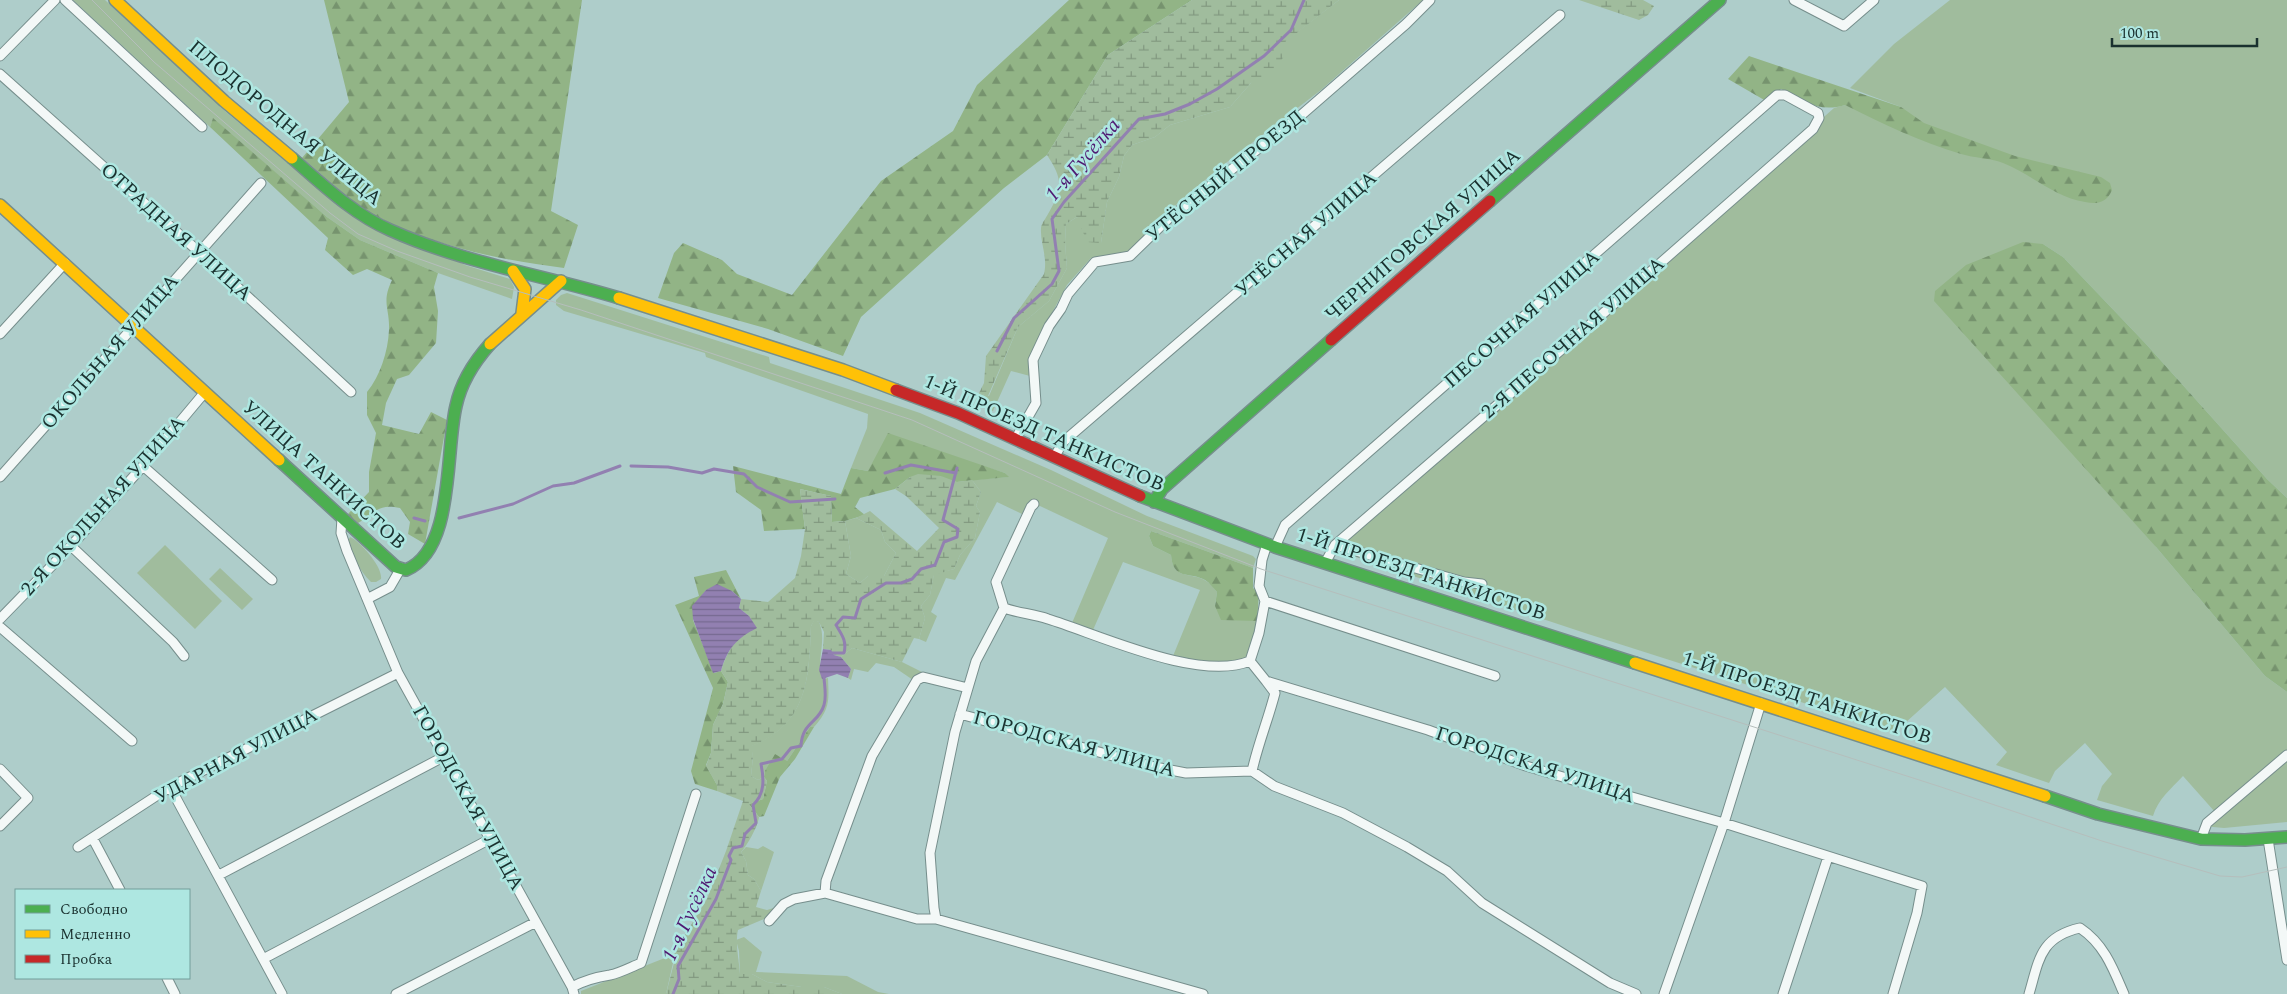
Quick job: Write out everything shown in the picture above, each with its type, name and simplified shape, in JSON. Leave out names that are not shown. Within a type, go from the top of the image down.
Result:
[{"type":"main road","name":"ПЛОДОРОДНАЯ УЛИЦА","points":[[115,0],[258,131],[369,219],[389,230],[468,259],[561,281]]},
{"type":"main road","name":"ЧЕРНИГОВСКАЯ УЛИЦА","points":[[1154,502],[1162,489],[1216,441],[1720,0]]},
{"type":"main road","name":"УЛИЦА ТАНКИСТОВ","points":[[0,205],[396,567],[406,570],[420,563],[431,549],[441,520],[454,413],[460,389],[476,362],[496,335],[522,313],[547,296],[561,281]]},
{"type":"main road","points":[[513,271],[525,289],[522,313]]},
{"type":"main road","name":"1-Й ПРОЕЗД ТАНКИСТОВ","points":[[561,281],[654,308],[848,372],[937,404],[1016,438],[1154,502],[1271,546],[2098,814],[2201,839],[2268,840],[2287,837]]},
{"type":"street","points":[[0,56],[55,0]]},
{"type":"street","points":[[65,0],[202,127]]},
{"type":"street","name":"УТЁСНЫЙ ПРОЕЗД","points":[[1016,438],[1036,403],[1033,360],[1045,334],[1068,294],[1095,262],[1130,256],[1168,219],[1299,116],[1406,24],[1430,0]]},
{"type":"street","points":[[1794,0],[1844,26],[1874,0]]},
{"type":"street","name":"УТЁСНАЯ УЛИЦА","points":[[1055,456],[1063,442],[1560,15]]},
{"type":"street","name":"ОТРАДНАЯ УЛИЦА","points":[[0,74],[350,392]]},
{"type":"street","name":"ПЕСОЧНАЯ УЛИЦА","points":[[1250,661],[1259,633],[1264,601],[1259,586],[1262,560],[1285,525],[1777,95],[1785,95],[1818,113]]},
{"type":"street","name":"2-Я ПЕСОЧНАЯ УЛИЦА","points":[[1325,563],[1335,545],[1591,324],[1812,129],[1819,118],[1818,113]]},
{"type":"street","name":"ОКОЛЬНАЯ УЛИЦА","points":[[0,476],[261,183]]},
{"type":"street","points":[[0,334],[65,263]]},
{"type":"street","name":"2-Я ОКОЛЬНАЯ УЛИЦА","points":[[0,619],[143,466],[205,392]]},
{"type":"street","points":[[143,466],[272,580]]},
{"type":"street","points":[[936,919],[930,853],[960,714],[976,661],[1004,608],[996,582],[1034,504]]},
{"type":"street","name":"ГОРОДСКАЯ УЛИЦА","points":[[342,518],[341,533],[374,620],[398,673],[573,991]]},
{"type":"street","points":[[1335,545],[1464,582],[1482,584]]},
{"type":"street","points":[[70,546],[174,642],[184,656]]},
{"type":"street","points":[[367,599],[390,587],[401,568]]},
{"type":"street","points":[[1264,601],[1495,676]]},
{"type":"street","points":[[1004,608],[1046,618],[1172,660],[1211,667],[1240,665],[1250,661],[1275,693],[1259,740],[1252,771],[1274,786],[1343,814],[1423,856],[1447,871],[1482,903],[1610,983],[1636,994]]},
{"type":"street","points":[[0,627],[132,741]]},
{"type":"street","name":"УДАРНАЯ УЛИЦА","points":[[78,847],[93,839],[170,786],[398,673]]},
{"type":"street","points":[[825,893],[826,882],[872,756],[917,680],[922,677],[968,688]]},
{"type":"street","name":"ГОРОДСКАЯ УЛИЦА","points":[[1266,682],[1428,730],[1526,766],[1724,823],[1922,886],[1917,913],[1893,994]]},
{"type":"street","points":[[1664,994],[1724,823],[1760,703]]},
{"type":"street","name":"ГОРОДСКАЯ УЛИЦА","points":[[960,714],[1177,772],[1252,771]]},
{"type":"street","points":[[2201,839],[2207,824],[2287,755]]},
{"type":"street","points":[[219,874],[445,756]]},
{"type":"street","points":[[0,769],[28,798],[0,826]]},
{"type":"street","points":[[170,786],[282,994]]},
{"type":"street","points":[[573,991],[579,983],[602,975],[611,975],[641,963],[696,794]]},
{"type":"street","points":[[93,839],[119,889]]},
{"type":"street","points":[[263,959],[490,839]]},
{"type":"street","points":[[2268,840],[2287,960]]},
{"type":"street","points":[[1782,994],[1828,857]]},
{"type":"street","points":[[769,921],[784,904],[794,899],[825,893],[917,919],[936,919],[1203,994]]},
{"type":"street","points":[[396,994],[536,922]]},
{"type":"street","points":[[2029,994],[2041,953],[2048,943],[2069,930],[2080,928],[2091,935],[2108,956],[2124,994]]},
{"type":"street","points":[[168,979],[175,994]]},
{"type":"green space","points":[[73,0],[105,0],[226,112],[336,203],[465,265],[510,279],[514,287],[512,299],[438,273],[360,240],[327,217],[213,119],[210,127]]},
{"type":"green space","points":[[324,0],[582,0],[551,211],[578,225],[564,268],[515,261],[467,250],[396,226],[356,203],[302,158],[349,102]]},
{"type":"green space","points":[[1069,0],[1192,0],[1108,55],[1047,155],[1004,188],[861,317],[843,356],[768,329],[658,298],[674,253],[683,243],[722,260],[737,274],[792,295],[881,181],[953,131],[977,85]]},
{"type":"green space","points":[[1192,0],[1339,0],[1280,46],[1285,55],[1267,80],[1251,83],[1230,107],[1170,125],[1155,137],[1132,145],[1124,156],[1119,177],[1107,202],[1101,243],[1087,242],[1077,217],[1066,224],[1067,268],[1049,301],[1018,327],[988,396],[979,393],[984,383],[986,356],[1044,274],[1045,261],[1041,226],[1056,198],[1059,184],[1056,171],[1047,155],[1108,55]]},
{"type":"green space","points":[[1339,0],[1423,0],[1321,90],[1218,169],[1163,216],[1128,252],[1091,258],[1067,285],[1046,324],[1030,376],[1011,371],[993,411],[977,404],[979,393],[989,396],[1018,327],[1049,301],[1067,268],[1066,224],[1077,217],[1101,243],[1107,202],[1119,177],[1124,156],[1132,145],[1155,137],[1170,125],[1230,107],[1279,46]]},
{"type":"green space","points":[[1579,0],[1643,0],[1654,6],[1648,15],[1639,20]]},
{"type":"green space","points":[[1950,0],[2287,0],[2287,498],[2267,479],[2146,344],[2063,257],[2043,244],[2156,547],[2265,676],[2287,692],[2287,822],[2224,828],[2202,826],[2215,812],[2183,776],[2162,799],[2153,816],[2097,800],[2102,786],[2112,774],[2085,743],[2055,771],[2049,783],[1996,765],[2007,752],[1945,687],[1895,732],[1588,634],[1335,550],[1834,108],[1845,105],[1901,107],[1850,88],[1894,44]]},
{"type":"green space","points":[[1749,56],[1901,107],[1924,123],[2015,156],[2101,177],[2110,183],[2112,190],[2105,200],[2098,203],[2074,199],[2003,163],[1961,154],[1931,144],[1845,105],[1827,108],[1811,105],[1781,89],[1766,101],[1728,79]]},
{"type":"green space","points":[[213,118],[327,217],[360,240],[438,273],[434,287],[438,311],[436,343],[409,375],[397,379],[386,403],[382,425],[419,434],[431,412],[447,420],[425,544],[408,534],[410,522],[400,508],[381,508],[358,523],[348,514],[369,492],[369,472],[376,433],[367,415],[367,392],[379,371],[387,347],[389,322],[386,300],[392,280],[367,269],[353,275],[325,250],[328,238],[210,127]]},
{"type":"green space","points":[[2023,242],[2043,244],[2063,257],[2146,344],[2267,479],[2287,498],[2287,692],[2265,676],[2156,547],[1934,301],[1935,291],[1966,265]]},
{"type":"green space","points":[[567,293],[769,357],[770,363],[920,413],[1051,470],[1147,516],[1253,556],[1256,559],[1253,568],[1151,531],[1149,536],[1153,546],[1171,555],[1175,569],[1183,574],[1200,578],[1212,586],[1217,592],[1215,606],[1257,621],[1251,651],[1244,660],[1233,665],[1206,663],[1173,656],[1200,590],[1123,562],[1093,630],[1072,623],[1108,538],[1040,506],[1022,514],[997,502],[955,580],[946,578],[931,612],[937,616],[926,642],[919,639],[925,618],[921,606],[930,595],[934,574],[954,569],[960,555],[975,538],[980,512],[976,506],[981,492],[972,480],[1008,477],[1005,473],[973,463],[868,471],[851,468],[867,428],[868,414],[706,357],[705,353],[564,311],[556,305],[556,300],[561,295]]},
{"type":"green space","points":[[888,433],[1005,473],[1009,477],[957,482],[910,477],[895,489],[860,498],[855,507],[865,515],[845,521],[832,522],[831,496],[800,489],[805,529],[764,531],[761,510],[736,492],[733,466],[841,494],[851,468],[868,471]]},
{"type":"green space","points":[[918,474],[941,476],[957,482],[972,480],[981,492],[976,506],[980,512],[975,538],[960,555],[954,569],[934,575],[930,595],[921,606],[925,618],[919,639],[914,638],[902,662],[852,648],[841,657],[834,655],[831,650],[823,649],[824,632],[819,622],[814,621],[811,626],[806,681],[802,697],[795,712],[785,725],[771,737],[752,746],[751,776],[758,780],[764,777],[767,781],[763,799],[749,804],[759,817],[752,836],[741,852],[746,861],[748,875],[754,879],[761,891],[756,907],[767,910],[777,907],[771,916],[738,930],[737,946],[740,974],[752,974],[767,982],[802,987],[824,987],[842,994],[666,994],[675,951],[707,899],[743,801],[717,791],[717,785],[706,766],[711,753],[713,725],[723,704],[728,682],[721,671],[726,657],[749,616],[739,608],[741,599],[768,602],[795,578],[805,529],[800,489],[831,496],[832,522],[845,521],[851,556],[846,574],[860,583],[868,576],[884,576],[896,553],[885,542],[881,530],[856,518],[870,511],[917,551],[939,528],[906,496],[895,489],[910,477]]},
{"type":"green space","points":[[856,518],[881,530],[885,542],[896,553],[884,576],[868,576],[860,583],[846,574],[851,556],[845,521]]},
{"type":"green space","points":[[1151,531],[1253,568],[1253,588],[1259,593],[1257,621],[1221,620],[1215,606],[1217,592],[1205,580],[1178,572],[1172,563],[1171,555],[1153,546],[1149,536]]},
{"type":"green space","points":[[350,537],[375,561],[381,574],[381,579],[371,582],[363,573],[350,547],[348,541]]},
{"type":"green space","points":[[165,545],[222,601],[195,629],[137,573]]},
{"type":"green space","points":[[220,568],[253,599],[242,610],[209,579]]},
{"type":"green space","points":[[726,570],[741,599],[732,591],[706,590],[699,600],[693,620],[714,673],[721,671],[728,682],[723,704],[713,725],[711,753],[706,765],[717,785],[717,791],[695,784],[691,771],[713,688],[675,605],[699,596],[694,577]]},
{"type":"green space","points":[[814,620],[819,622],[821,629],[821,672],[824,679],[828,678],[826,710],[814,727],[810,727],[787,761],[765,771],[764,777],[758,780],[751,776],[753,757],[751,746],[770,737],[795,712],[802,697],[806,681],[811,626]]},
{"type":"green space","points":[[852,648],[902,662],[924,673],[917,675],[913,680],[894,667],[876,663],[868,672],[854,669],[851,680],[848,678],[851,669],[841,657]]},
{"type":"green space","points":[[810,727],[814,727],[795,759],[780,777],[764,816],[759,817],[749,804],[763,799],[767,781],[764,777],[765,771],[775,754],[787,761]]},
{"type":"green space","points":[[763,846],[774,852],[761,891],[754,879],[748,875],[746,861],[741,852],[746,847],[758,849]]},
{"type":"green space","points":[[744,937],[762,952],[756,972],[847,976],[878,992],[889,994],[842,994],[824,987],[802,987],[767,982],[752,974],[740,974],[739,951],[736,940]]},
{"type":"green space","points":[[675,954],[666,994],[581,994],[581,991]]},
{"type":"shaded area","points":[[717,584],[732,591],[741,599],[739,608],[749,616],[757,628],[738,640],[726,656],[721,671],[713,673],[693,619],[692,606],[706,590]]},
{"type":"shaded area","points":[[823,649],[831,650],[834,655],[841,657],[851,669],[848,678],[837,674],[822,679],[819,670]]},
{"type":"waterway","name":"1-я Гусёлка","points":[[997,351],[1014,318],[1052,284],[1059,271],[1052,219],[1064,202],[1139,119],[1165,114],[1190,104],[1217,89],[1264,56],[1291,30],[1304,0]]},
{"type":"waterway","points":[[885,473],[911,465],[956,473]]},
{"type":"waterway","points":[[459,518],[513,504],[553,486],[574,483],[620,466]]},
{"type":"waterway","points":[[631,466],[668,467],[702,473],[714,469],[744,474],[757,487],[790,502],[835,499]]},
{"type":"waterway","name":"1-я Гусёлка","points":[[829,653],[844,653],[844,642],[836,625],[843,617],[855,618],[861,599],[886,583],[901,583],[912,579],[921,569],[935,565],[944,542],[957,537],[958,529],[943,520],[957,468]]},
{"type":"waterway","points":[[414,518],[425,521]]},
{"type":"waterway","name":"1-я Гусёлка","points":[[673,994],[679,979],[678,966],[716,899],[731,860],[729,856],[733,848],[742,846],[745,834],[756,823],[753,805],[760,796],[763,786],[761,764],[782,759],[791,748],[801,746],[804,732],[822,711],[824,705],[824,676]]},
{"type":"tram line","points":[[92,0],[154,62],[330,213],[358,234],[397,251],[470,277],[581,310],[912,420],[1115,512],[1261,569],[1938,786],[2102,841],[2220,876],[2242,877],[2287,867]]},
{"type":"traffic: fast","points":[[1490,201],[1720,0]]},
{"type":"traffic: fast","points":[[292,158],[326,188],[363,216],[390,230],[474,260],[619,298]]},
{"type":"traffic: fast","points":[[1154,502],[1162,489],[1331,340]]},
{"type":"traffic: fast","points":[[279,460],[396,567],[406,570],[422,559],[433,542],[445,497],[458,397],[469,373],[490,344]]},
{"type":"traffic: fast","points":[[1140,496],[1275,547],[1635,663]]},
{"type":"traffic: fast","points":[[2045,796],[2098,814],[2201,839],[2245,840],[2287,837]]},
{"type":"traffic: slow","points":[[115,0],[224,101],[292,158]]},
{"type":"traffic: slow","points":[[0,205],[279,460]]},
{"type":"traffic: slow","points":[[513,271],[525,289],[522,313]]},
{"type":"traffic: slow","points":[[490,344],[561,281]]},
{"type":"traffic: slow","points":[[619,298],[843,370],[896,390]]},
{"type":"traffic: slow","points":[[1635,663],[2045,796]]},
{"type":"traffic: jam","points":[[1331,340],[1490,201]]},
{"type":"traffic: jam","points":[[896,390],[958,413],[1140,496]]}]
